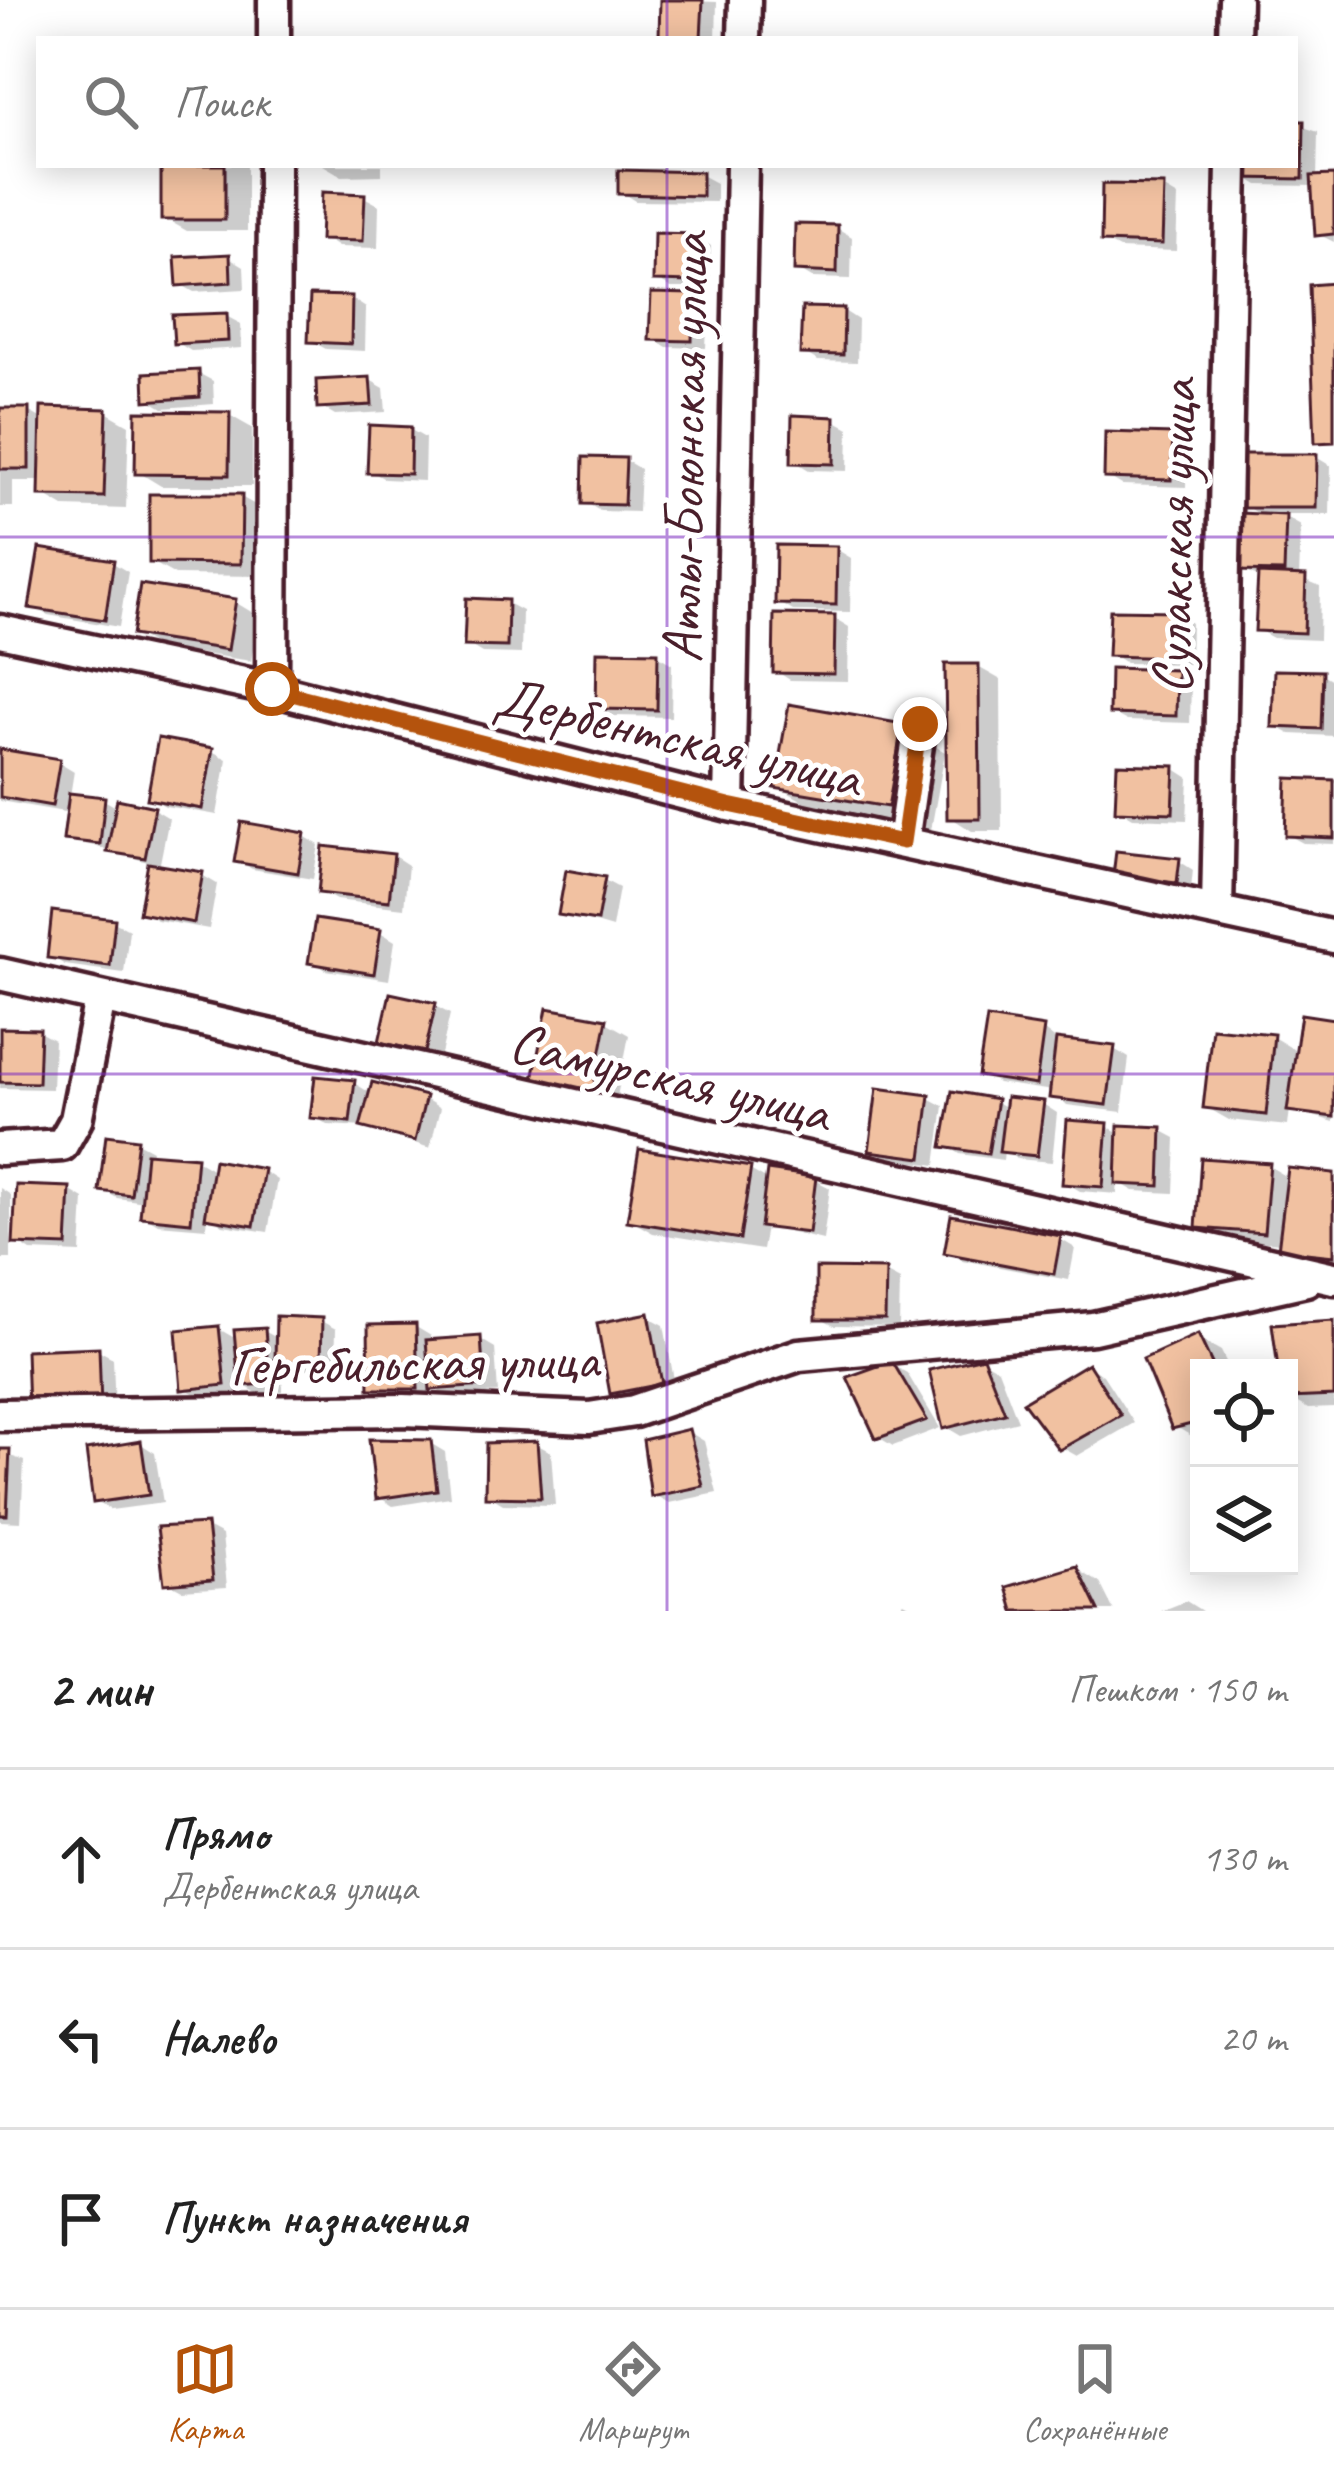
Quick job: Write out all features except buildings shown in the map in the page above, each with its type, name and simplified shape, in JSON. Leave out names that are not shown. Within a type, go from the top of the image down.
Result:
[{"type":"street","points":[[274,0],[274,36]]},
{"type":"street","points":[[744,36],[745,0]]},
{"type":"street","points":[[1234,36],[1235,0]]},
{"type":"street","points":[[272,689],[274,168]]},
{"type":"street","name":"Атлы-Боюнская улица","points":[[729,805],[742,168]]},
{"type":"street","name":"Сулакская улица","points":[[1217,910],[1232,168]]},
{"type":"street","name":"Дербентская улица","points":[[0,631],[272,689],[729,805],[1334,937]]},
{"type":"street","points":[[903,842],[920,724]]},
{"type":"street","name":"Самурская улица","points":[[0,974],[1326,1278]]},
{"type":"street","points":[[0,1149],[62,1145],[76,1120],[100,999]]},
{"type":"street","name":"Гергебильская улица","points":[[0,1415],[404,1410],[589,1418],[634,1411],[799,1355],[1093,1328],[1326,1278]]},
{"type":"route","points":[[272,689],[729,805],[903,842],[920,724]]}]
